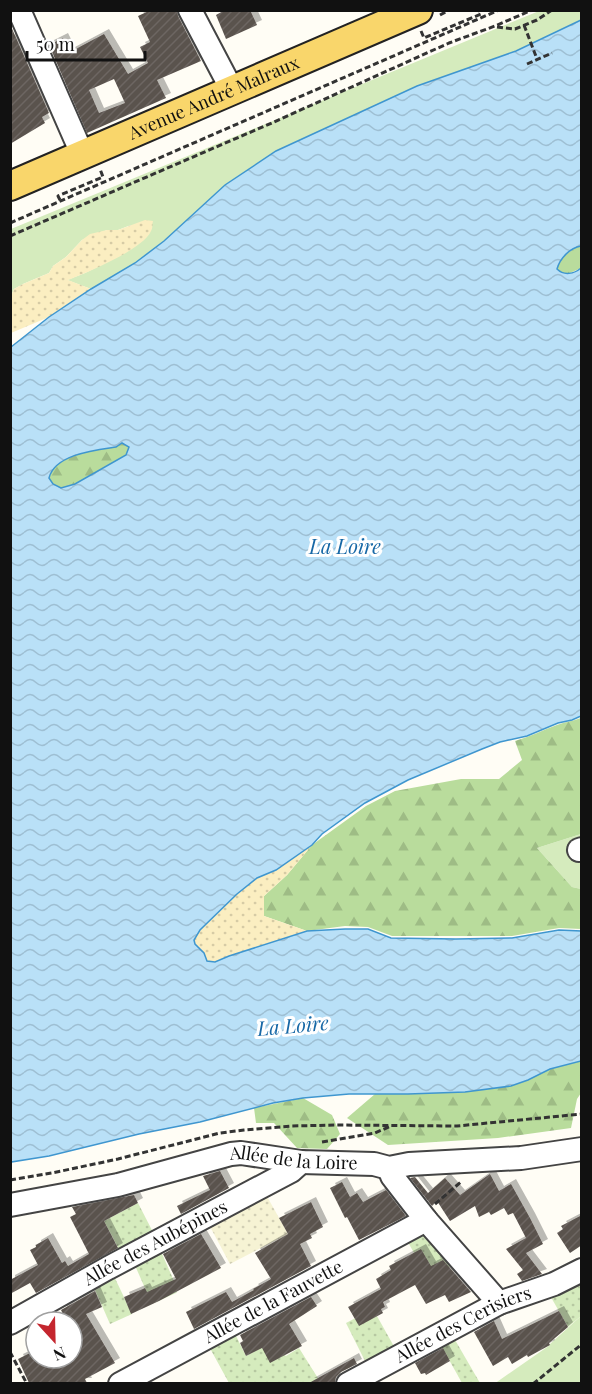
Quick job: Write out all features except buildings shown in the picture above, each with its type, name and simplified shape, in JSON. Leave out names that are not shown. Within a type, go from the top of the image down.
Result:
[{"type":"main road","name":"Avenue André Malraux","points":[[10,186],[86,155],[229,85],[401,18]]},
{"type":"main road","name":"Avenue André Malraux","points":[[10,172],[86,155]]},
{"type":"street","points":[[20,10],[86,155]]},
{"type":"street","points":[[190,10],[229,85]]},
{"type":"street","name":"Allée de la Loire","points":[[10,1205],[118,1185],[231,1154],[308,1153],[389,1168],[409,1164],[521,1158],[582,1149]]},
{"type":"street","name":"Allée des Aubépines","points":[[10,1323],[291,1171],[308,1153]]},
{"type":"street","points":[[389,1168],[392,1176],[424,1217],[499,1303]]},
{"type":"street","name":"Allée de la Fauvette","points":[[120,1383],[424,1217]]},
{"type":"street","name":"Allée des Cerisiers","points":[[348,1383],[499,1303],[554,1284],[582,1270]]},
{"type":"path","points":[[401,18],[424,39],[481,14],[479,10]]},
{"type":"path","points":[[461,33],[499,10]]},
{"type":"path","points":[[10,223],[447,38],[495,26],[532,10]]},
{"type":"path","points":[[495,26],[515,29],[524,27],[552,10]]},
{"type":"path","points":[[524,27],[537,59]]},
{"type":"path","points":[[453,28],[461,33]]},
{"type":"path","points":[[10,236],[285,117],[447,38],[453,28]]},
{"type":"path","points":[[527,64],[552,52]]},
{"type":"path","points":[[60,201],[58,196],[103,177],[86,155]]},
{"type":"path","points":[[10,1180],[118,1159],[220,1133],[292,1126],[457,1126],[582,1114]]},
{"type":"path","points":[[308,1153],[375,1133],[392,1125]]},
{"type":"path","points":[[424,1217],[471,1173],[477,1160]]},
{"type":"path","points":[[533,1383],[582,1344]]},
{"type":"path","points":[[10,1352],[27,1383]]},
{"type":"shaded area","points":[[264,1191],[288,1234],[230,1264],[207,1221]]},
{"type":"green space","points":[[539,11],[581,11],[581,20],[516,51],[417,86],[276,151],[225,185],[164,241],[135,263],[91,289],[67,280],[117,257],[131,225],[118,230],[107,230],[82,240],[66,257],[53,266],[49,273],[14,289],[11,296],[11,229]]},
{"type":"green space","points":[[581,246],[581,268],[570,273],[561,273],[557,269],[562,259]]},
{"type":"green space","points":[[122,443],[129,447],[126,455],[75,484],[61,488],[53,484],[49,478],[59,463],[68,458],[116,447]]},
{"type":"green space","points":[[581,718],[581,834],[537,848],[572,887],[581,889],[581,929],[559,928],[512,936],[392,936],[368,927],[345,926],[307,931],[264,916],[264,896],[287,875],[312,845],[366,806],[395,791],[461,779],[499,779],[522,760],[515,741]]},
{"type":"green space","points":[[581,834],[581,889],[572,887],[537,848]]},
{"type":"green space","points":[[581,1061],[581,1093],[577,1099],[571,1128],[498,1138],[388,1145],[347,1118],[375,1094],[465,1092],[511,1086],[550,1069]]},
{"type":"green space","points":[[303,1098],[332,1115],[340,1134],[327,1149],[297,1148],[274,1123],[256,1123],[254,1108]]},
{"type":"green space","points":[[138,1203],[156,1238],[122,1255],[104,1221]]},
{"type":"green space","points":[[420,1226],[458,1262],[428,1278],[404,1235]]},
{"type":"green space","points":[[159,1247],[178,1290],[152,1304],[133,1261]]},
{"type":"green space","points":[[112,1272],[132,1314],[110,1324],[92,1283]]},
{"type":"green space","points":[[581,1276],[581,1316],[568,1327],[548,1292]]},
{"type":"green space","points":[[373,1309],[396,1350],[367,1365],[346,1323]]},
{"type":"green space","points":[[581,1316],[581,1383],[494,1384],[550,1345]]},
{"type":"green space","points":[[232,1328],[246,1356],[269,1344],[286,1356],[299,1348],[321,1383],[229,1383],[206,1341]]},
{"type":"green space","points":[[451,1333],[480,1383],[462,1383],[438,1340]]},
{"type":"sand","points":[[145,220],[153,221],[152,229],[138,245],[114,260],[68,280],[91,289],[49,317],[11,333],[11,296],[14,289],[49,273],[53,266],[90,234],[118,230]]},
{"type":"sand","points":[[312,845],[287,875],[264,896],[264,916],[307,931],[215,962],[207,961],[194,940],[200,930],[257,878],[276,870]]},
{"type":"water","name":"La Loire","points":[[581,20],[581,246],[566,254],[557,269],[563,273],[569,273],[581,268],[581,716],[527,736],[482,749],[408,780],[365,803],[322,834],[312,845],[276,870],[257,878],[237,894],[200,930],[194,940],[207,961],[215,962],[307,931],[368,929],[391,938],[456,939],[512,938],[559,930],[581,931],[581,1061],[550,1069],[511,1086],[465,1092],[349,1094],[303,1098],[273,1103],[49,1156],[11,1162],[11,347],[49,317],[135,263],[164,241],[225,185],[276,151],[417,86],[516,51]],"holes":[[[122,443],[129,447],[126,455],[75,484],[61,488],[53,484],[49,478],[59,463],[68,458],[116,447]]]}]
